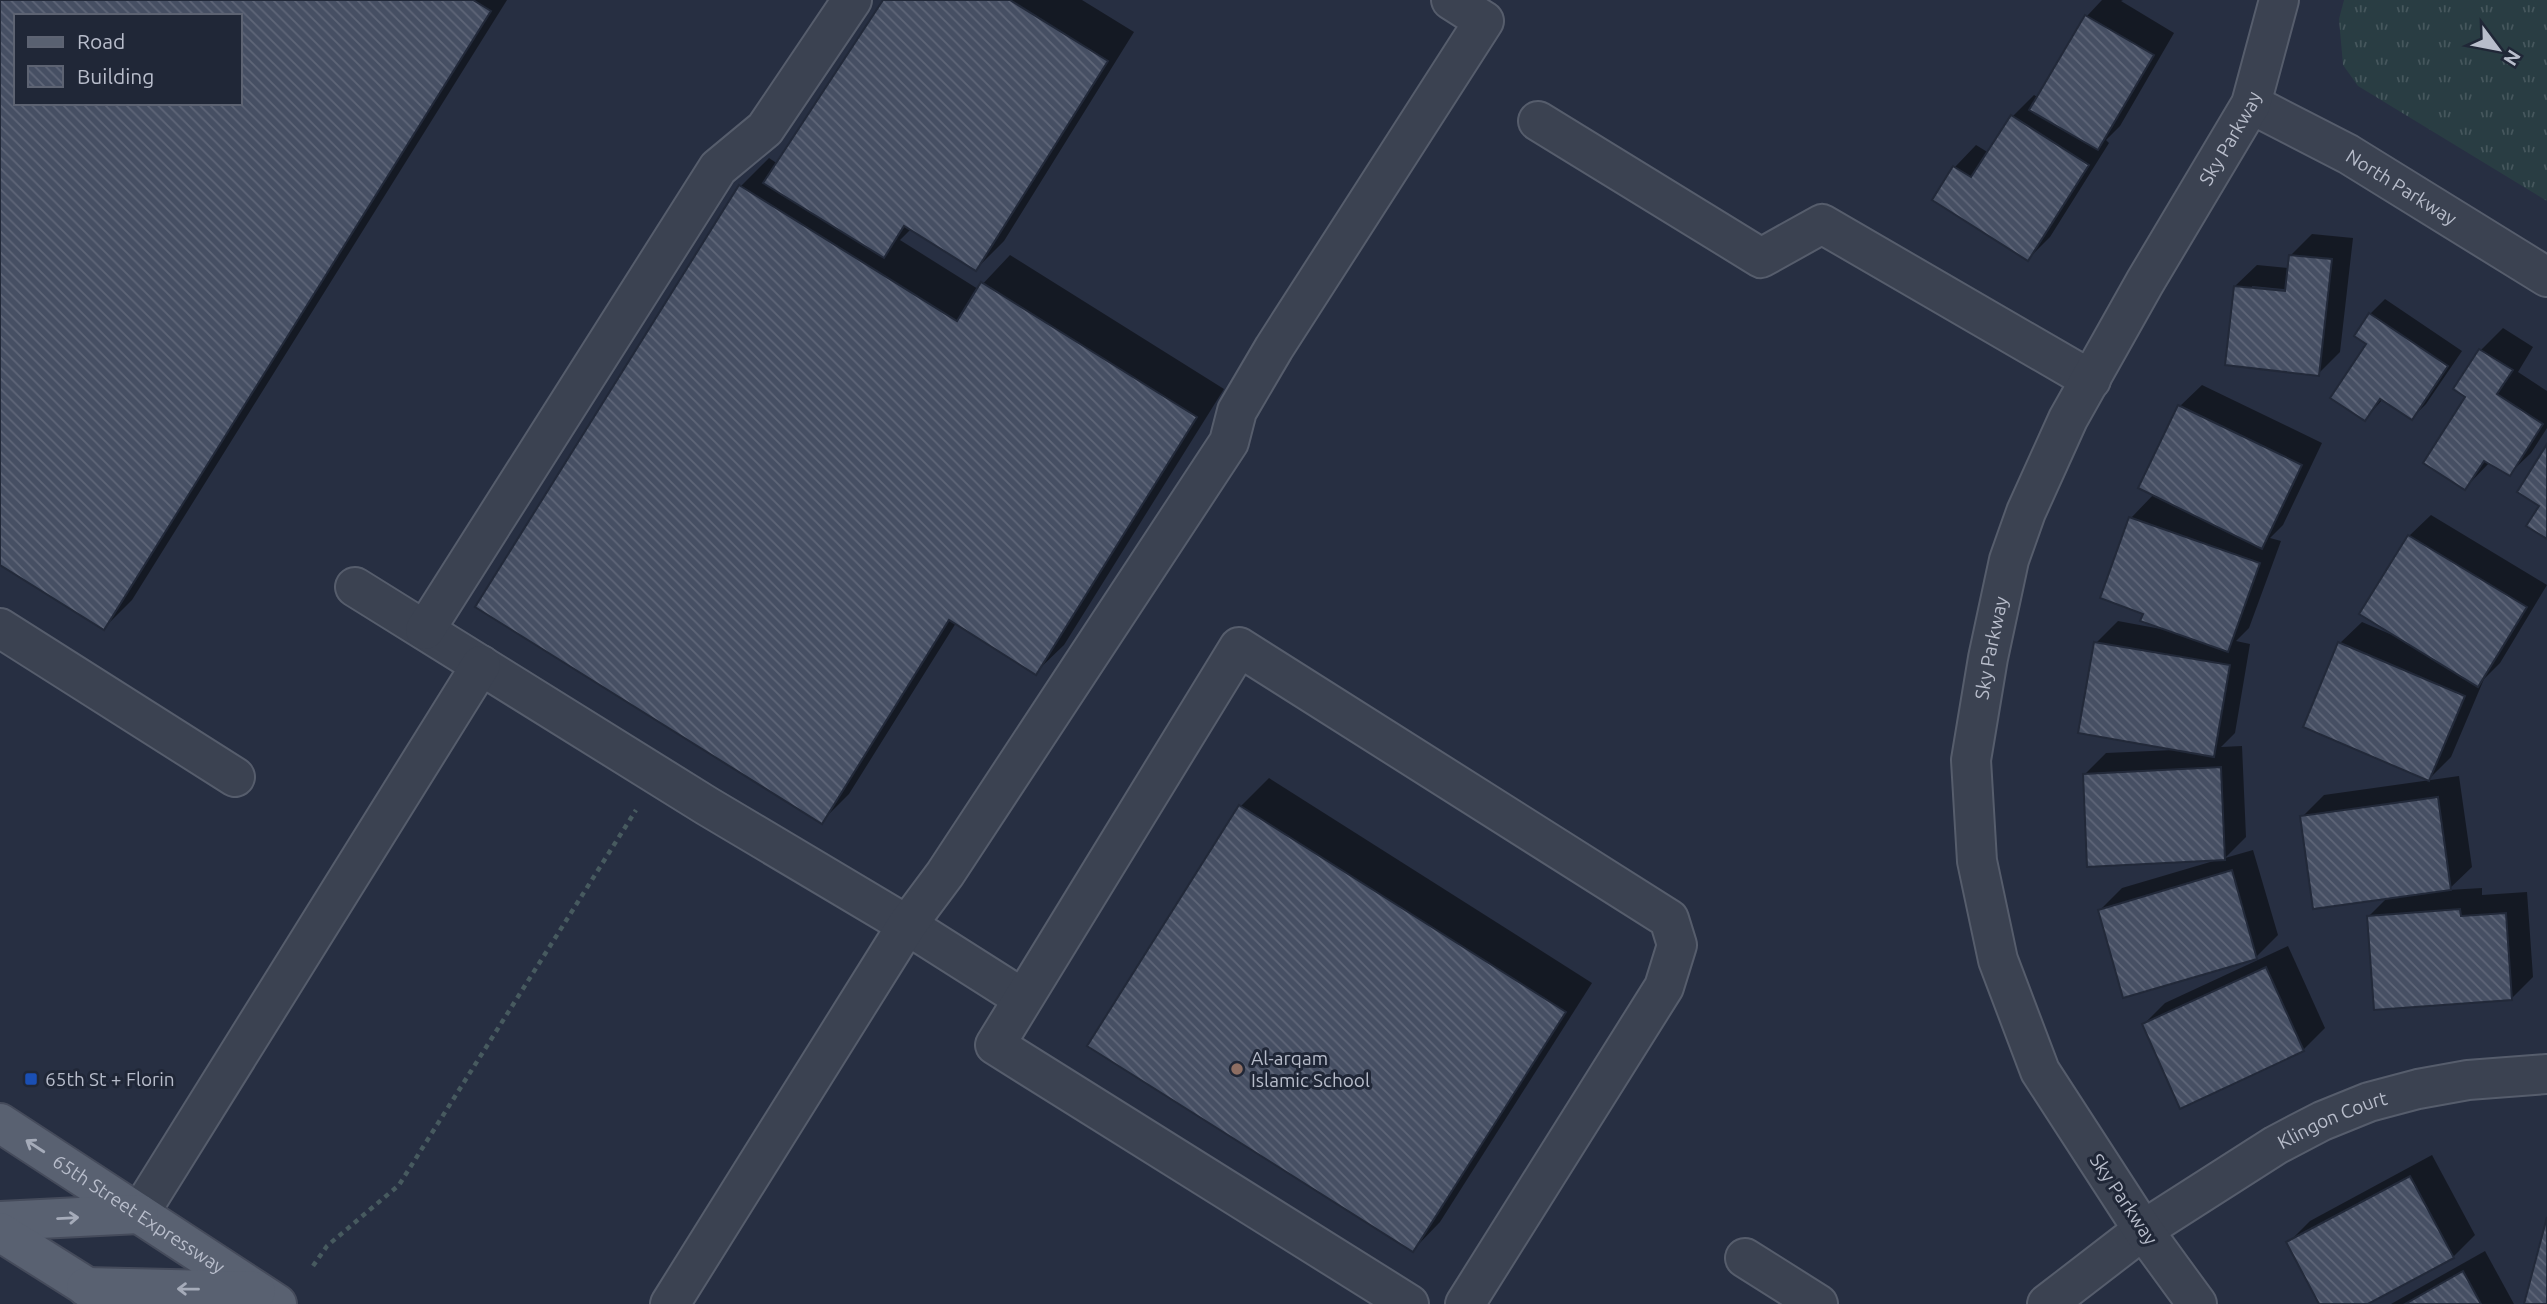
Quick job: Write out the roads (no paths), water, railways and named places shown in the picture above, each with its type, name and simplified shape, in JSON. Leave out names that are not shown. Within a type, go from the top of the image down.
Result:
[{"type":"main road","name":"65th Street Expressway","points":[[0,1124],[267,1297]]},
{"type":"main road","points":[[0,1221],[139,1214]]},
{"type":"main road","points":[[0,1232],[92,1298],[267,1297]]},
{"type":"street","points":[[425,630],[718,168],[765,129],[852,0]]},
{"type":"street","points":[[670,1304],[907,925],[945,874],[1229,442],[1237,411],[1275,348],[1484,21],[1451,0]]},
{"type":"street","name":"Sky Parkway","points":[[2197,1304],[2143,1230],[2040,1070],[1998,960],[1976,848],[1971,760],[1988,658],[2010,560],[2045,464],[2144,282],[2251,104],[2279,0]]},
{"type":"street","name":"North Parkway","points":[[2251,104],[2348,154],[2547,277]]},
{"type":"street","points":[[1538,121],[1761,258],[1822,224],[2091,380]]},
{"type":"street","points":[[355,587],[1022,998]]},
{"type":"street","points":[[0,628],[235,777]]},
{"type":"street","points":[[1409,1304],[995,1045],[1239,647],[1669,919],[1677,945],[1664,987],[1465,1304]]},
{"type":"street","points":[[139,1214],[481,665]]},
{"type":"street","name":"Klingon Court","points":[[2047,1304],[2143,1230],[2276,1145],[2322,1121],[2369,1102],[2418,1089],[2468,1080],[2547,1074]]},
{"type":"street","points":[[1745,1258],[1818,1304]]},
{"type":"place","name":"Al-arqam Islamic School","points":[[1237,1069]]},
{"type":"place","name":"65th St + Florin","points":[[31,1079]]}]
